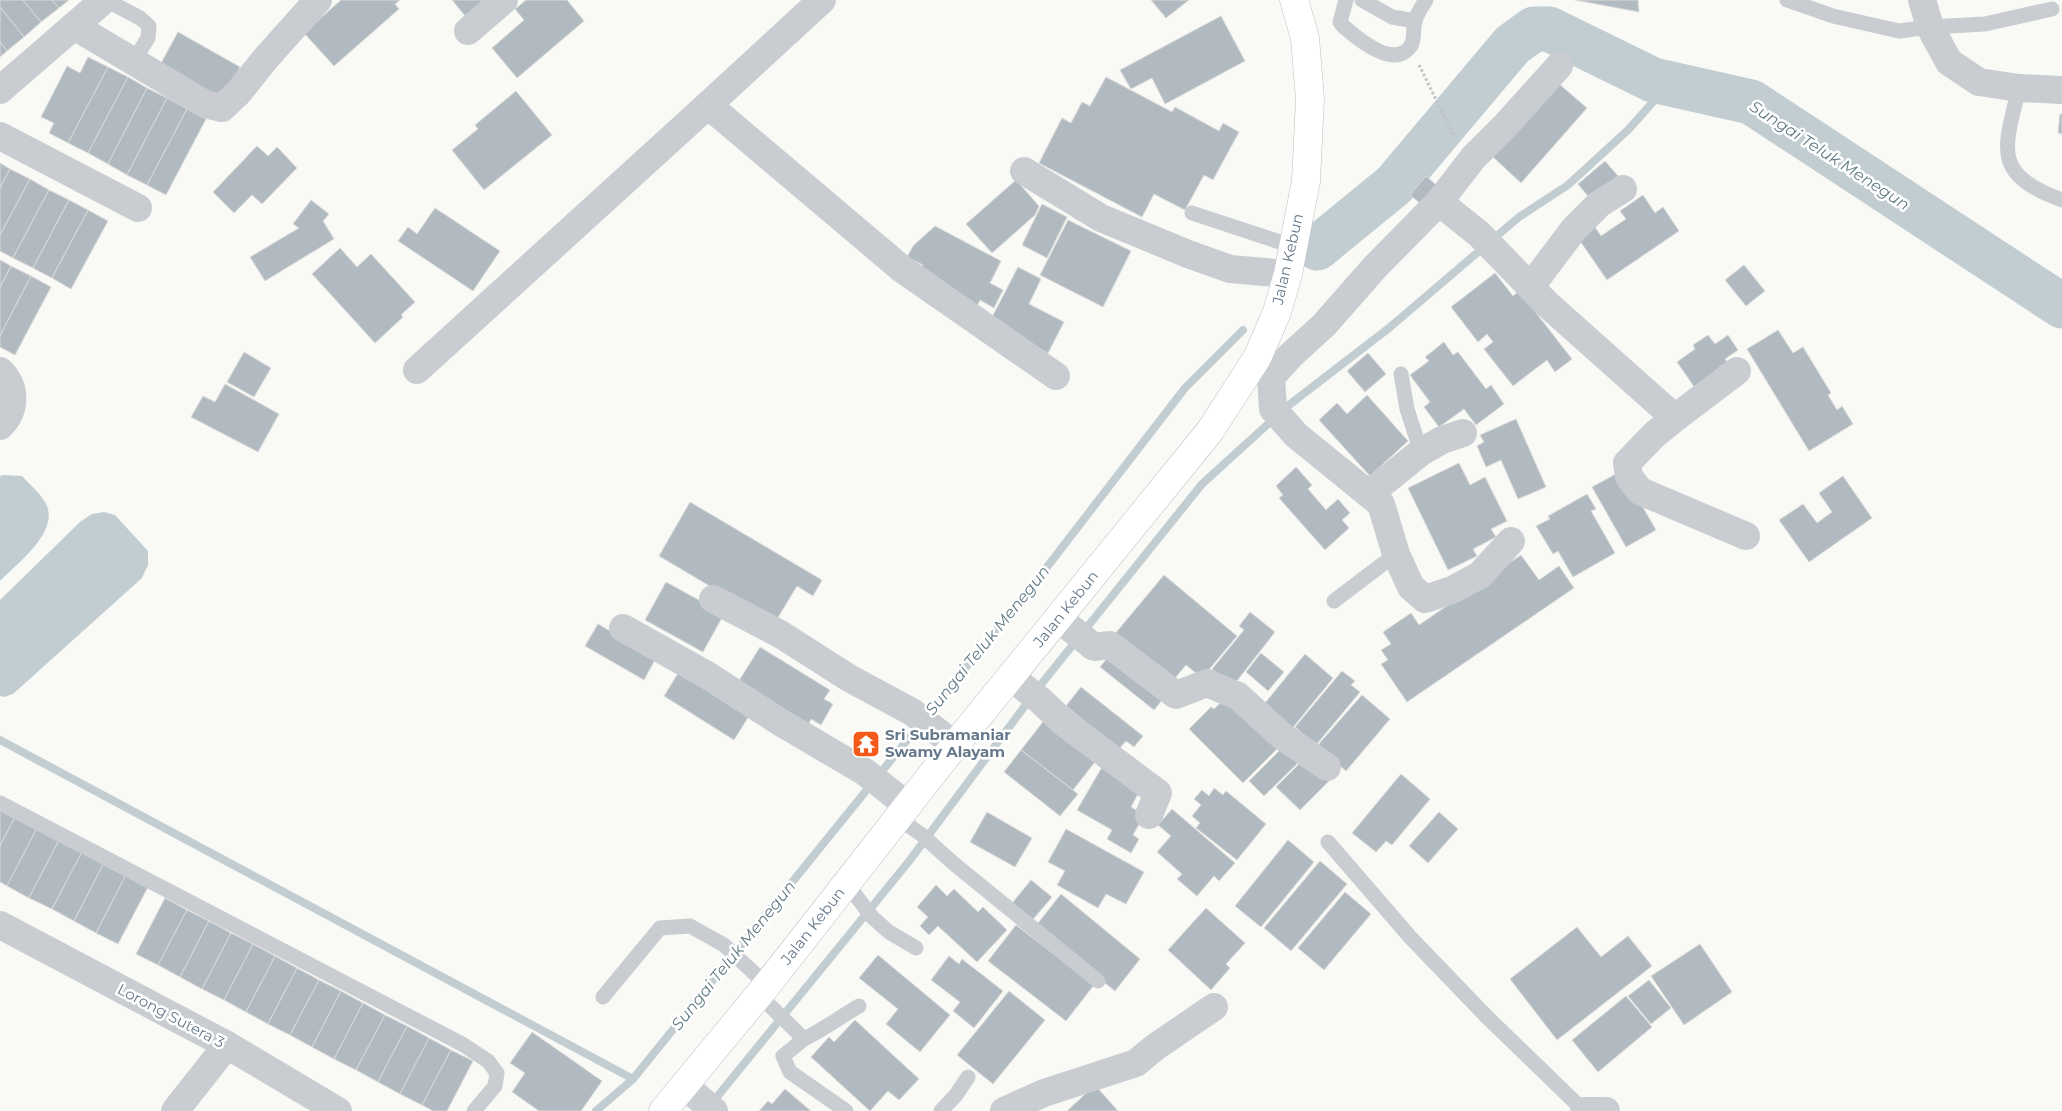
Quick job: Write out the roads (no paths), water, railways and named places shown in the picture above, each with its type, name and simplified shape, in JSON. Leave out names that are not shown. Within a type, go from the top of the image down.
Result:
[{"type":"main road","name":"Jalan Kebun","points":[[663,1111],[684,1085],[767,998],[847,884],[955,745],[1026,689],[1073,629],[1210,431],[1264,367],[1288,274],[1306,181],[1310,99],[1305,38],[1294,0]]},
{"type":"street","points":[[0,90],[105,0]]},
{"type":"street","points":[[74,26],[205,104],[222,108],[238,93],[266,58],[318,0]]},
{"type":"street","points":[[468,31],[504,0]]},
{"type":"street","points":[[416,370],[822,0]]},
{"type":"street","points":[[1922,0],[1930,27],[1949,62],[1979,82],[2019,88],[2062,90]]},
{"type":"street","points":[[1511,541],[1480,575],[1452,590],[1425,599],[1411,587],[1396,554],[1381,504],[1296,435],[1278,415],[1264,367],[1290,356],[1324,325],[1375,268],[1439,202],[1473,158],[1559,66]]},
{"type":"street","points":[[708,105],[902,269],[1056,376]]},
{"type":"street","points":[[0,136],[138,208]]},
{"type":"street","points":[[1024,171],[1101,218],[1188,254],[1230,268],[1288,274]]},
{"type":"street","points":[[1531,286],[1574,229],[1599,204],[1623,190]]},
{"type":"street","points":[[1439,202],[1488,243],[1547,304],[1675,418]]},
{"type":"street","points":[[1737,371],[1654,435],[1627,463],[1629,477],[1640,491],[1746,536]]},
{"type":"street","points":[[0,426],[12,408],[6,381]]},
{"type":"street","points":[[1369,494],[1421,452],[1442,440],[1463,433]]},
{"type":"street","points":[[713,599],[780,634],[849,678],[919,717],[955,745]]},
{"type":"street","points":[[623,628],[707,675],[780,722],[871,776],[903,812]]},
{"type":"street","points":[[1073,629],[1094,647],[1110,645],[1176,695],[1206,683],[1238,696],[1282,736],[1327,766]]},
{"type":"street","points":[[1026,689],[1063,722],[1158,793],[1149,814]]},
{"type":"street","name":"Lorong Sutera 3","points":[[0,925],[227,1045],[330,1109]]},
{"type":"street","points":[[1004,1111],[1044,1093],[1136,1063],[1154,1048],[1214,1007]]},
{"type":"street","points":[[175,1111],[227,1045]]},
{"type":"street","points":[[684,1085],[709,1107]]},
{"type":"street","points":[[1584,1111],[1606,1111]]},
{"type":"lane","points":[[105,0],[140,18],[149,26],[148,38],[134,60]]},
{"type":"lane","points":[[1346,0],[1340,22],[1350,32],[1387,56],[1400,54],[1410,47],[1414,38],[1415,21],[1426,0]]},
{"type":"lane","points":[[1362,0],[1392,17],[1415,21]]},
{"type":"lane","points":[[1786,0],[1833,16],[1899,31],[1985,24],[2052,9]]},
{"type":"lane","points":[[2019,88],[2007,135],[2009,166],[2020,179],[2043,193],[2062,200]]},
{"type":"lane","points":[[1192,212],[1292,246]]},
{"type":"lane","points":[[1401,374],[1407,409],[1421,452]]},
{"type":"lane","points":[[1334,601],[1396,554]]},
{"type":"lane","points":[[0,802],[462,1044],[488,1061],[497,1072],[495,1086],[474,1111]]},
{"type":"lane","points":[[903,812],[934,846],[1098,980]]},
{"type":"lane","points":[[1328,842],[1438,966],[1485,1015],[1584,1111]]},
{"type":"lane","points":[[847,884],[868,912],[889,932],[916,948]]},
{"type":"lane","points":[[603,997],[660,928],[690,926],[724,946],[743,961],[767,998],[798,1033]]},
{"type":"lane","points":[[846,1111],[790,1072],[783,1056],[798,1033],[822,1030],[837,1018],[859,1006]]},
{"type":"lane","points":[[941,1111],[956,1095],[968,1077]]},
{"type":"waterway","name":"Sungai Teluk Menegun","points":[[1317,248],[1394,185],[1512,45],[1534,29],[1549,29],[1653,80],[1751,102],[2062,306]]},
{"type":"waterway","points":[[712,1103],[910,860],[1039,687],[1202,484],[1289,405],[1389,328],[1519,217],[1568,185],[1628,130],[1669,84]]},
{"type":"waterway","name":"Sungai Teluk Menegun","points":[[596,1111],[633,1079],[1047,567],[1185,388],[1243,330]]},
{"type":"waterway","points":[[0,740],[633,1079]]},
{"type":"place","name":"Sri Subramaniar Swamy Alayam","points":[[866,744]]}]
